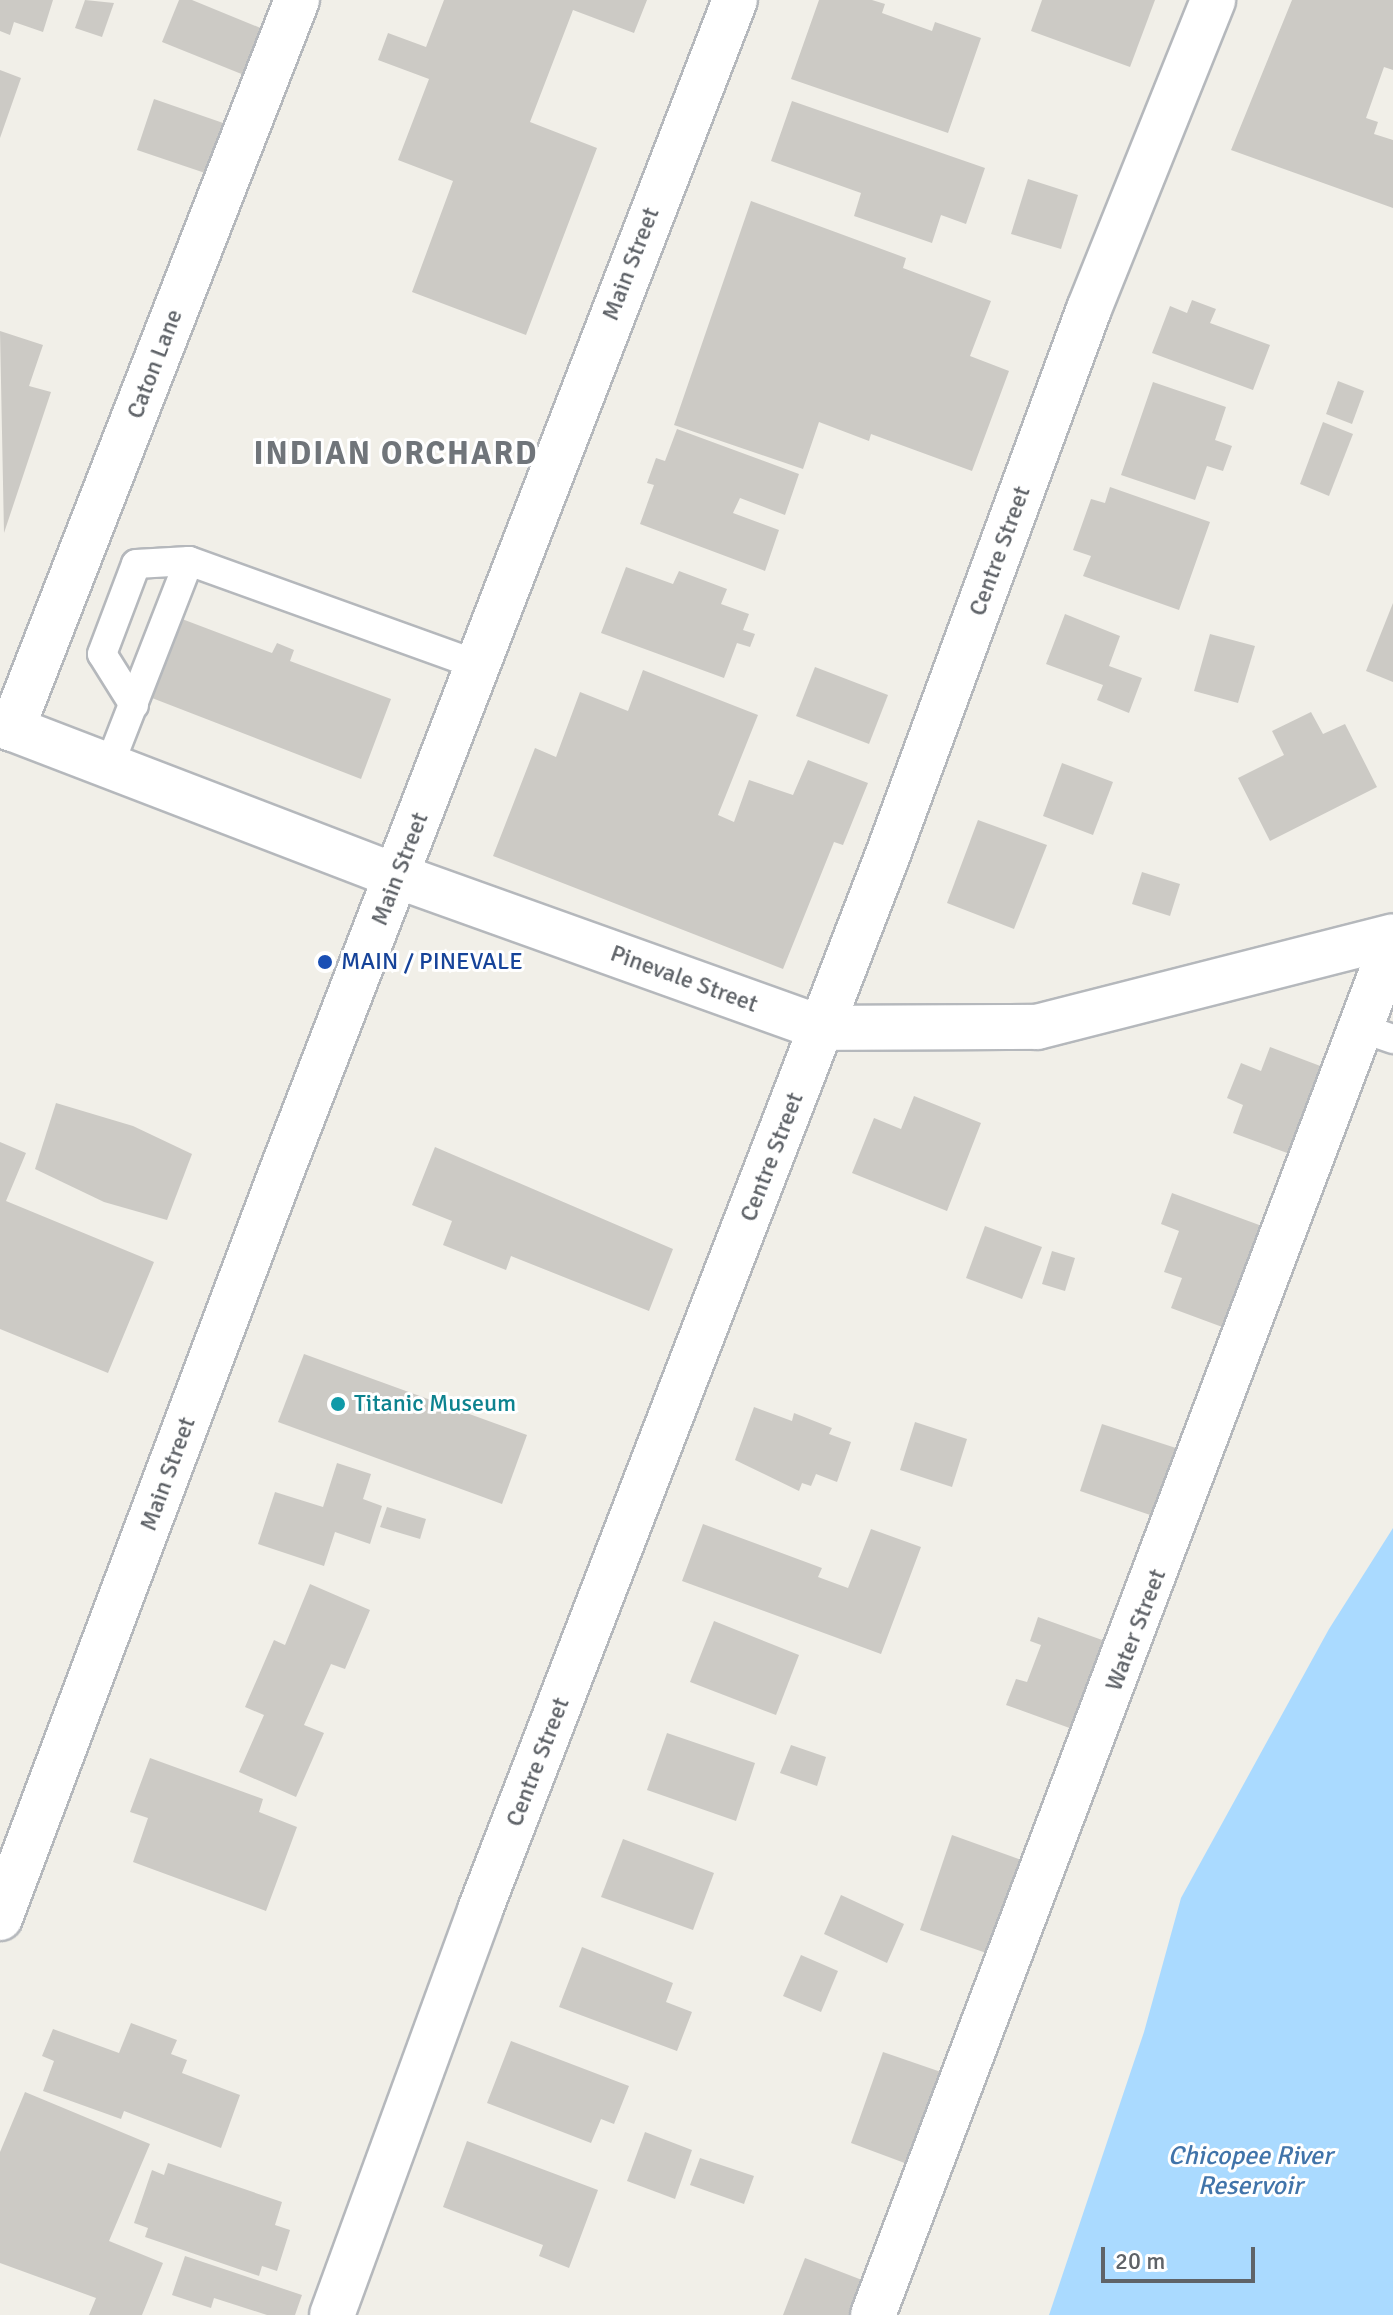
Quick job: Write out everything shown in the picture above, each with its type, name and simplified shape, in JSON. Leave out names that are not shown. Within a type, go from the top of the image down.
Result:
[{"type":"street","name":"Caton Lane","points":[[6,726],[297,0]]},
{"type":"street","name":"Main Street","points":[[0,1918],[735,0]]},
{"type":"street","name":"Centre Street","points":[[332,2315],[480,1910],[822,1028],[1089,309],[1213,0]]},
{"type":"street","name":"Pinevale Street","points":[[6,726],[397,876],[822,1028],[1037,1027],[1393,936]]},
{"type":"street","name":"Water Street","points":[[873,2315],[1377,1034],[1393,942]]},
{"type":"lane","points":[[134,705],[102,654],[136,564],[189,561],[478,665]]},
{"type":"lane","points":[[109,766],[189,561]]},
{"type":"water","name":"Chicopee River Reservoir","points":[[1393,1528],[1393,2315],[1049,2315],[1144,2032],[1181,1898],[1329,1629]]},
{"type":"building","points":[[0,0],[53,0],[43,32],[14,22],[10,35],[0,31]]},
{"type":"building","points":[[85,0],[114,3],[102,37],[75,28]]},
{"type":"building","points":[[179,0],[192,0],[263,29],[244,75],[162,42]]},
{"type":"building","points":[[444,0],[647,0],[634,33],[573,10],[530,122],[597,148],[526,335],[412,292],[453,181],[398,160],[429,79],[378,60],[388,33],[426,47]]},
{"type":"building","points":[[819,0],[872,0],[885,4],[882,13],[932,31],[935,22],[981,38],[948,133],[791,79]]},
{"type":"building","points":[[1042,0],[1155,0],[1130,67],[1031,31]]},
{"type":"building","points":[[1292,0],[1393,0],[1393,70],[1384,67],[1366,118],[1378,122],[1374,134],[1393,140],[1393,208],[1231,150]]},
{"type":"building","points":[[0,70],[21,78],[0,138]]},
{"type":"building","points":[[154,99],[226,124],[208,174],[137,150]]},
{"type":"building","points":[[792,101],[985,168],[966,224],[941,215],[932,243],[854,216],[861,193],[771,161]]},
{"type":"building","points":[[1028,179],[1078,195],[1061,249],[1011,234]]},
{"type":"building","points":[[751,201],[906,258],[903,268],[991,301],[970,356],[1009,371],[972,471],[871,434],[869,441],[819,422],[803,469],[674,425]]},
{"type":"building","points":[[1192,300],[1216,309],[1210,323],[1270,345],[1253,390],[1152,353],[1170,306],[1187,313]]},
{"type":"building","points":[[0,331],[43,345],[29,386],[51,392],[4,533]]},
{"type":"building","points":[[1338,381],[1364,391],[1352,424],[1326,414]]},
{"type":"building","points":[[1153,382],[1226,407],[1215,440],[1232,446],[1223,471],[1207,466],[1195,500],[1121,475]]},
{"type":"building","points":[[1323,422],[1353,434],[1329,496],[1300,484]]},
{"type":"building","points":[[677,429],[799,474],[785,515],[740,498],[733,513],[779,530],[765,571],[640,524],[654,485],[647,483],[656,458],[665,461]]},
{"type":"building","points":[[1110,487],[1210,522],[1179,610],[1083,576],[1091,556],[1073,550],[1091,499],[1105,503]]},
{"type":"building","points":[[626,567],[673,584],[679,571],[727,589],[721,604],[749,614],[743,630],[755,634],[750,647],[737,643],[724,678],[601,633]]},
{"type":"building","points":[[1393,603],[1393,682],[1366,671]]},
{"type":"building","points":[[1065,614],[1120,636],[1109,666],[1142,678],[1129,713],[1097,700],[1103,685],[1046,664]]},
{"type":"building","points":[[182,619],[272,653],[277,643],[294,650],[290,661],[391,699],[361,779],[152,698]]},
{"type":"building","points":[[1210,634],[1255,646],[1238,703],[1194,691]]},
{"type":"building","points":[[815,667],[888,695],[869,744],[796,716]]},
{"type":"building","points":[[643,670],[758,715],[718,815],[734,822],[749,780],[793,795],[808,760],[868,783],[843,845],[834,842],[783,969],[493,856],[535,748],[556,757],[580,692],[628,711]]},
{"type":"building","points":[[1311,712],[1323,734],[1345,724],[1377,787],[1270,841],[1238,778],[1284,755],[1272,731]]},
{"type":"building","points":[[1062,763],[1113,782],[1093,835],[1043,816]]},
{"type":"building","points":[[978,820],[1047,845],[1014,929],[947,903]]},
{"type":"building","points":[[1142,872],[1180,884],[1170,916],[1132,904]]},
{"type":"building","points":[[1270,1047],[1323,1067],[1290,1154],[1233,1133],[1243,1105],[1227,1098],[1241,1063],[1261,1071]]},
{"type":"building","points":[[914,1096],[981,1123],[947,1211],[852,1173],[874,1118],[901,1129]]},
{"type":"building","points":[[56,1103],[133,1126],[192,1154],[167,1220],[104,1202],[35,1169]]},
{"type":"building","points":[[0,1142],[26,1153],[6,1201],[154,1262],[108,1373],[0,1329]]},
{"type":"building","points":[[435,1147],[673,1249],[649,1311],[511,1256],[506,1270],[443,1245],[452,1221],[412,1205]]},
{"type":"building","points":[[1172,1193],[1262,1226],[1225,1328],[1171,1308],[1182,1278],[1164,1272],[1179,1231],[1161,1224]]},
{"type":"building","points":[[985,1226],[1042,1247],[1022,1299],[966,1278]]},
{"type":"building","points":[[1052,1251],[1075,1258],[1065,1291],[1042,1284]]},
{"type":"building","points":[[304,1354],[527,1435],[502,1504],[278,1422]]},
{"type":"building","points":[[754,1407],[792,1421],[794,1413],[832,1428],[829,1434],[851,1442],[837,1482],[816,1474],[811,1486],[802,1483],[799,1491],[735,1460]]},
{"type":"building","points":[[915,1422],[967,1439],[952,1487],[900,1470]]},
{"type":"building","points":[[1102,1424],[1179,1449],[1156,1517],[1080,1491]]},
{"type":"building","points":[[337,1463],[371,1474],[363,1499],[382,1506],[370,1544],[335,1532],[324,1566],[258,1544],[275,1492],[323,1507]]},
{"type":"building","points":[[387,1507],[426,1519],[420,1539],[380,1527]]},
{"type":"building","points":[[703,1524],[822,1568],[818,1577],[848,1588],[871,1529],[921,1547],[881,1654],[682,1581]]},
{"type":"building","points":[[310,1584],[370,1610],[345,1669],[331,1664],[304,1725],[324,1733],[296,1797],[239,1772],[264,1715],[245,1707],[274,1640],[285,1645]]},
{"type":"building","points":[[1038,1617],[1105,1641],[1075,1730],[1006,1705],[1016,1679],[1027,1682],[1041,1645],[1030,1641]]},
{"type":"building","points":[[714,1621],[799,1655],[776,1715],[690,1682]]},
{"type":"building","points":[[667,1733],[755,1763],[736,1821],[647,1790]]},
{"type":"building","points":[[791,1745],[826,1757],[817,1786],[780,1773]]},
{"type":"building","points":[[150,1758],[263,1799],[259,1812],[297,1827],[266,1911],[133,1862],[148,1818],[130,1812]]},
{"type":"building","points":[[952,1835],[1024,1861],[992,1955],[920,1930]]},
{"type":"building","points":[[623,1839],[714,1873],[693,1930],[601,1897]]},
{"type":"building","points":[[841,1895],[904,1924],[887,1963],[824,1934]]},
{"type":"building","points":[[582,1947],[673,1983],[666,2002],[692,2012],[677,2051],[559,2007]]},
{"type":"building","points":[[801,1955],[838,1971],[821,2012],[783,1996]]},
{"type":"building","points":[[131,2023],[177,2040],[171,2054],[187,2060],[182,2073],[240,2095],[221,2148],[124,2111],[121,2119],[43,2091],[54,2061],[42,2056],[53,2029],[119,2053]]},
{"type":"building","points":[[511,2041],[629,2086],[614,2124],[601,2119],[591,2143],[487,2103]]},
{"type":"building","points":[[883,2052],[941,2072],[910,2165],[851,2143]]},
{"type":"building","points":[[25,2092],[150,2144],[109,2241],[163,2263],[142,2315],[89,2315],[96,2298],[0,2263],[0,2152]]},
{"type":"building","points":[[645,2132],[692,2150],[675,2199],[627,2181]]},
{"type":"building","points":[[467,2141],[598,2190],[569,2268],[539,2256],[543,2245],[443,2207]]},
{"type":"building","points":[[700,2158],[754,2176],[744,2204],[690,2185]]},
{"type":"building","points":[[168,2163],[282,2202],[275,2225],[290,2230],[277,2271],[262,2266],[259,2276],[145,2237],[148,2228],[134,2223],[152,2170],[164,2175]]},
{"type":"building","points":[[185,2256],[302,2295],[295,2315],[267,2315],[214,2298],[211,2308],[172,2295]]},
{"type":"building","points":[[805,2258],[862,2280],[849,2315],[783,2315]]},
{"type":"place","name":"MAIN / PINEVALE","points":[[325,962]]},
{"type":"place","name":"Titanic Museum","points":[[338,1404]]},
{"type":"district","name":"INDIAN ORCHARD","points":[[396,454]]}]
